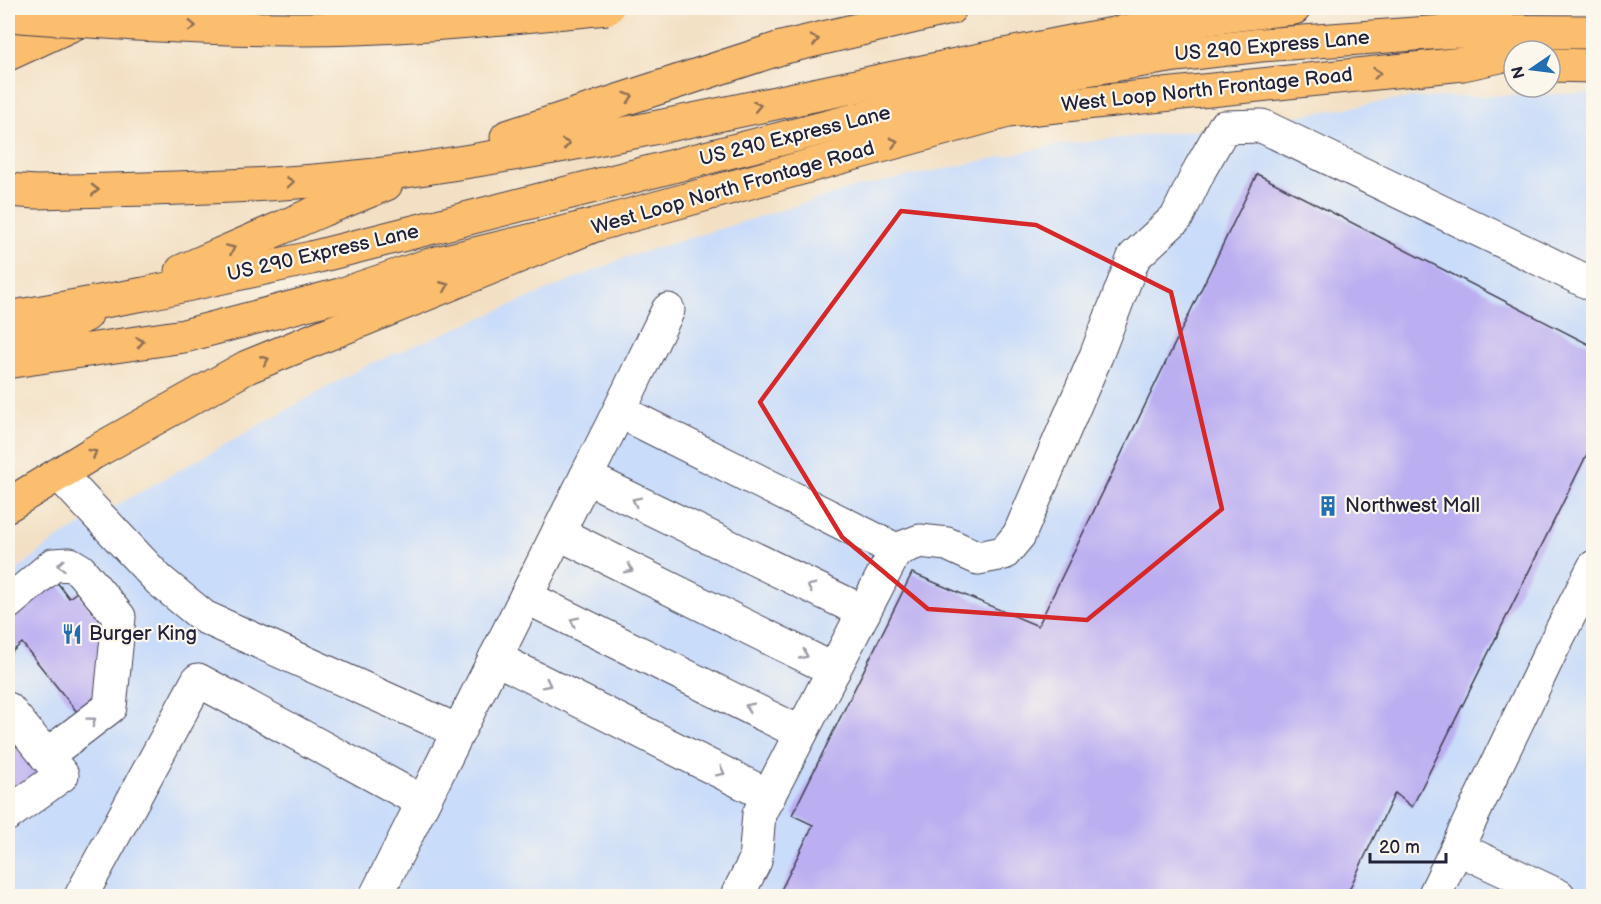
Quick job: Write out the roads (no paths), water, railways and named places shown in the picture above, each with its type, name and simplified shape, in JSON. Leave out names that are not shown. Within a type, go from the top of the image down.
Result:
[{"type":"main road","points":[[8,54],[108,8]]},
{"type":"main road","points":[[8,15],[133,24],[290,30],[449,23],[608,8]]},
{"type":"main road","points":[[8,355],[104,306],[322,210],[504,138],[781,48],[950,8]]},
{"type":"main road","points":[[8,190],[36,192],[237,187],[424,168],[582,141],[1064,43],[1241,13],[1294,8]]},
{"type":"main road","name":"US 290 Express Lane","points":[[8,318],[144,294],[311,258],[851,121],[1049,75],[1176,55],[1261,45],[1457,31],[1593,32]]},
{"type":"main road","points":[[1562,43],[1593,37]]},
{"type":"main road","name":"West Loop North Frontage Road","points":[[8,505],[93,453],[247,367],[595,225],[1008,111],[1463,64],[1502,56]]},
{"type":"main road","points":[[1463,64],[1502,64]]},
{"type":"main road","points":[[1562,65],[1593,66]]},
{"type":"main road","points":[[8,362],[184,336],[340,295],[429,265],[595,225]]},
{"type":"lane","points":[[738,897],[754,861],[759,814],[896,550],[920,541],[947,544],[978,558],[1004,553],[1018,535],[1096,356],[1134,257],[1177,217],[1200,169],[1224,127],[1262,126],[1593,285]]},
{"type":"lane","points":[[376,897],[620,411],[668,310]]},
{"type":"lane","points":[[620,411],[896,550]]},
{"type":"lane","points":[[59,474],[159,580],[204,617],[458,731]]},
{"type":"lane","points":[[586,477],[864,612]]},
{"type":"lane","points":[[558,533],[834,670]]},
{"type":"lane","points":[[8,603],[53,565],[70,564],[80,570],[119,617],[110,707],[46,756]]},
{"type":"lane","points":[[1434,897],[1593,567]]},
{"type":"lane","points":[[526,597],[801,733]]},
{"type":"lane","points":[[495,658],[769,796]]},
{"type":"lane","points":[[81,897],[198,680],[423,802]]},
{"type":"lane","points":[[8,709],[62,774],[8,814]]},
{"type":"lane","points":[[1457,848],[1559,897]]},
{"type":"place","name":"Northwest Mall","points":[[1328,506]]},
{"type":"place","name":"Burger King","points":[[72,634]]}]
